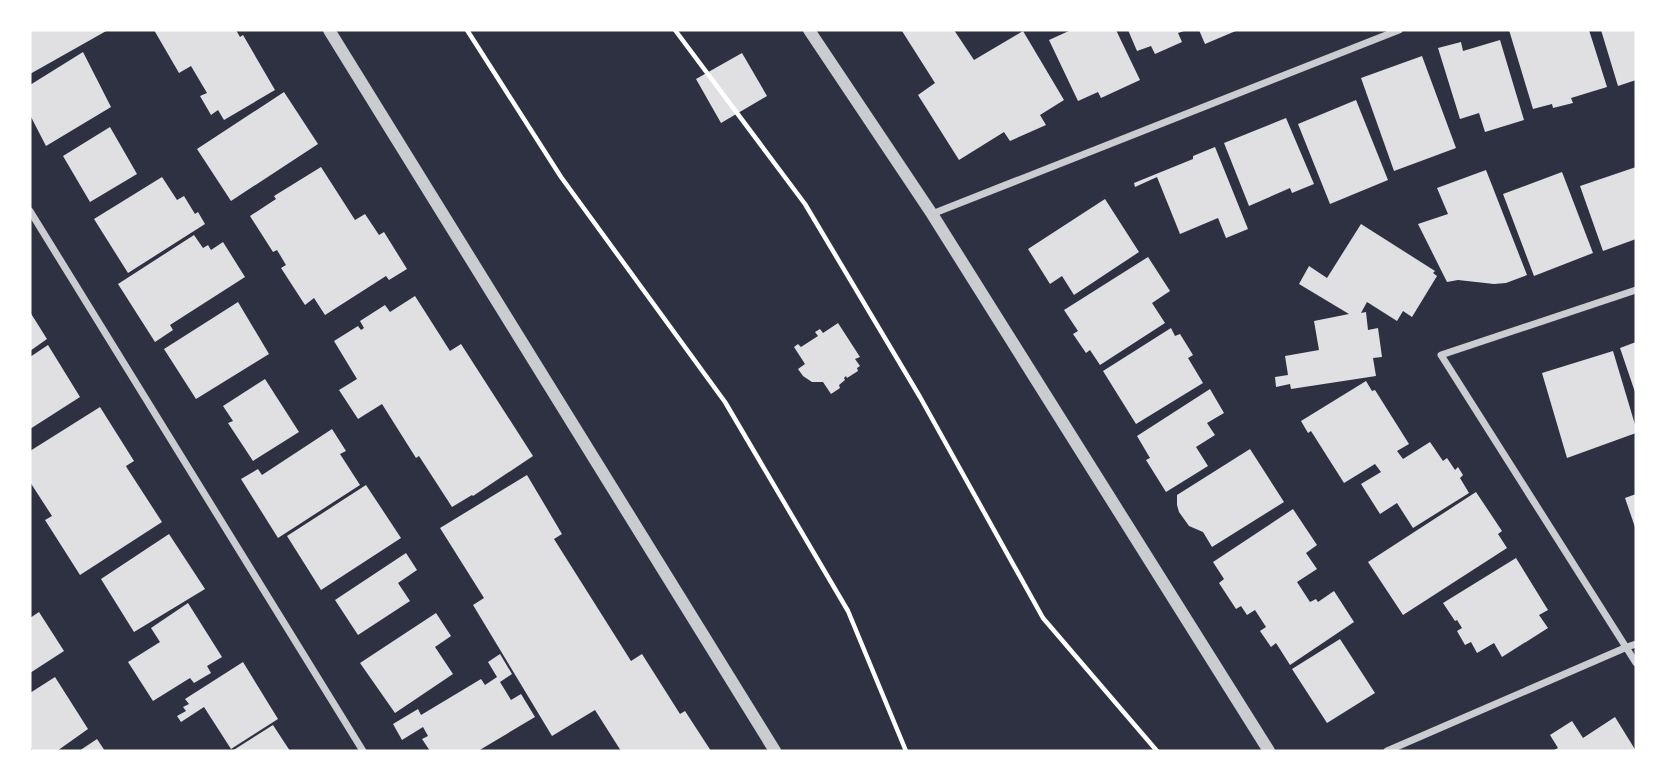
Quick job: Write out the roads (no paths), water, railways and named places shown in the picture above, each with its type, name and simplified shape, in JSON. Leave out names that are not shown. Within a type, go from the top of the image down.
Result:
[{"type":"street","points":[[329,30],[775,751]]},
{"type":"street","points":[[809,30],[932,214],[1269,751]]},
{"type":"street","points":[[932,214],[1399,30]]},
{"type":"street","points":[[30,211],[363,751]]},
{"type":"street","points":[[1636,290],[1441,355],[1636,663]]},
{"type":"street","points":[[1387,751],[1636,644]]}]
